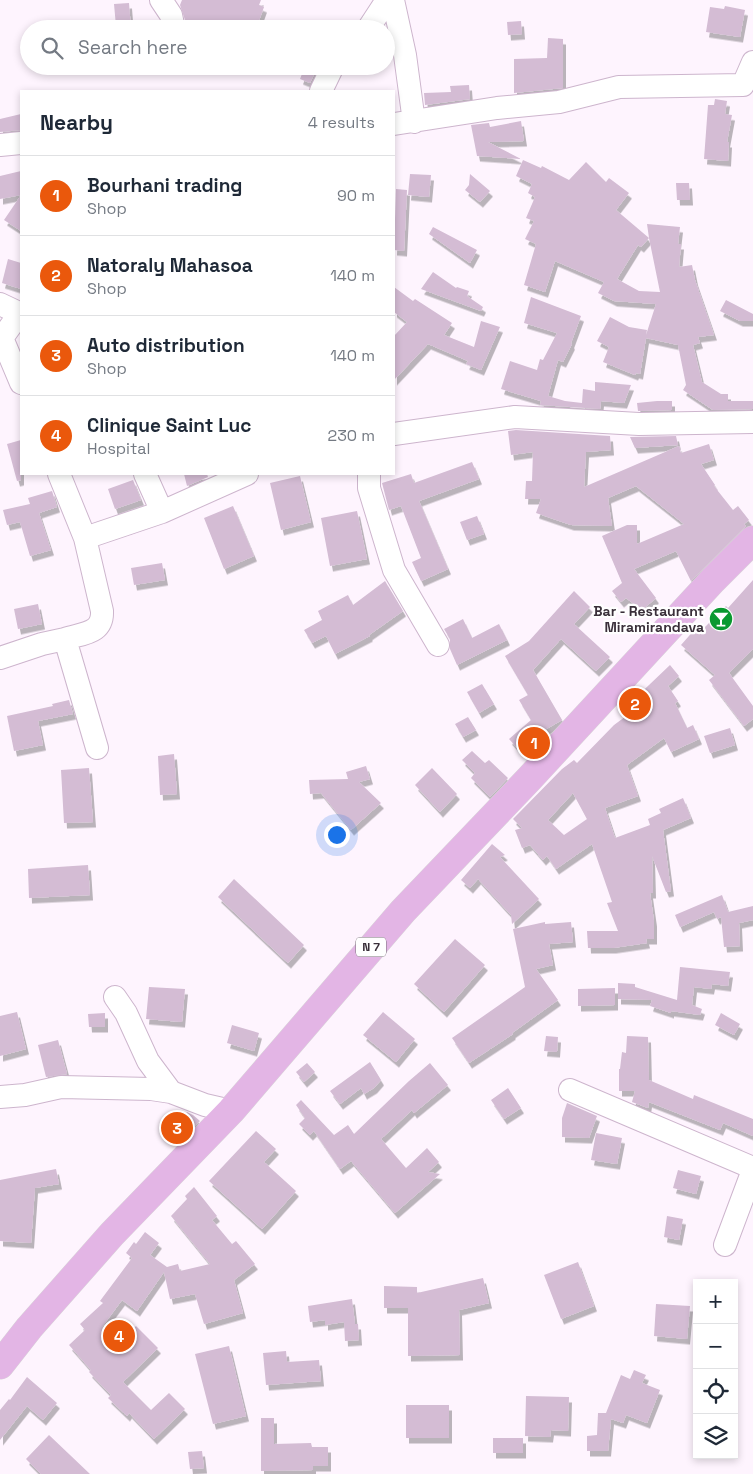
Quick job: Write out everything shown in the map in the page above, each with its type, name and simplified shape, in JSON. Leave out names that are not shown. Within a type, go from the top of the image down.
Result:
[{"type":"main road","name":"N 7","points":[[0,1365],[29,1328],[112,1234],[231,1111],[403,911],[529,779],[713,580],[753,540]]},
{"type":"street","points":[[161,0],[172,20]]},
{"type":"street","points":[[374,20],[387,0]]},
{"type":"street","points":[[393,0],[405,55],[404,123],[497,108],[559,102],[619,87],[742,84],[753,62]]},
{"type":"street","points":[[321,90],[329,75]]},
{"type":"street","points":[[0,145],[20,143]]},
{"type":"street","points":[[14,311],[1,338],[20,382]]},
{"type":"street","points":[[395,434],[514,417],[639,424],[753,422]]},
{"type":"street","points":[[0,658],[42,644],[96,630],[102,621],[102,612],[85,538],[59,475]]},
{"type":"street","points":[[145,475],[162,512]]},
{"type":"street","points":[[85,538],[162,512],[245,475]]},
{"type":"street","points":[[369,475],[369,488],[394,570],[438,645]]},
{"type":"street","points":[[65,639],[97,748]]},
{"type":"street","points":[[115,997],[126,1013],[148,1061],[171,1092]]},
{"type":"street","points":[[0,1098],[61,1087],[151,1090],[171,1092],[205,1105],[231,1111]]},
{"type":"street","points":[[570,1090],[753,1169],[725,1245]]},
{"type":"building","points":[[182,0],[261,0],[259,5],[264,7],[259,20],[185,20],[180,5]]},
{"type":"building","points":[[129,3],[130,20],[115,20],[114,4]]},
{"type":"building","points":[[725,6],[745,10],[740,37],[706,32],[710,7],[724,9]]},
{"type":"building","points":[[521,21],[522,34],[508,35],[507,22]]},
{"type":"building","points":[[548,38],[563,39],[563,88],[514,93],[514,59],[547,58]]},
{"type":"building","points":[[302,75],[314,75],[310,83],[300,79]]},
{"type":"building","points":[[469,85],[470,99],[425,105],[424,93],[451,92],[450,86]]},
{"type":"building","points":[[715,99],[727,101],[725,114],[732,115],[727,142],[729,142],[728,161],[704,159],[708,105],[714,105]]},
{"type":"building","points":[[20,114],[20,130],[0,132],[0,119]]},
{"type":"building","points":[[521,121],[524,141],[488,142],[521,159],[477,156],[471,125],[489,123],[490,127]]},
{"type":"building","points":[[523,160],[541,168],[542,166],[569,180],[586,162],[606,182],[609,178],[629,193],[616,210],[649,238],[647,224],[680,227],[678,244],[681,244],[679,267],[692,265],[695,280],[714,335],[698,337],[700,343],[693,345],[702,382],[721,394],[728,394],[728,401],[753,401],[753,409],[713,410],[683,390],[686,385],[678,345],[646,338],[640,374],[636,373],[635,375],[603,362],[609,347],[597,341],[610,317],[629,327],[647,330],[646,335],[656,304],[614,301],[598,293],[604,282],[555,261],[545,292],[524,285],[536,244],[525,239],[534,221],[526,218],[535,197],[528,193],[532,184],[516,176]],"holes":[[[649,238],[660,292],[639,291],[617,279],[638,245],[641,247]]]},
{"type":"building","points":[[20,171],[20,195],[0,199],[0,176]]},
{"type":"building","points":[[410,174],[431,175],[429,197],[408,195]]},
{"type":"building","points":[[470,174],[490,191],[480,202],[465,190],[469,185]]},
{"type":"building","points":[[676,183],[689,183],[690,200],[677,200]]},
{"type":"building","points":[[396,189],[407,190],[404,251],[395,250]]},
{"type":"building","points":[[20,196],[20,230],[4,220]]},
{"type":"building","points":[[433,227],[477,250],[470,263],[429,234]]},
{"type":"building","points":[[8,259],[20,263],[20,289],[2,283]]},
{"type":"building","points":[[433,272],[456,288],[469,291],[467,296],[483,307],[481,311],[421,289]]},
{"type":"building","points":[[395,288],[413,301],[415,299],[452,323],[444,335],[474,347],[481,321],[500,327],[481,370],[466,364],[468,361],[428,344],[395,379],[395,335],[407,322],[395,313]]},
{"type":"building","points":[[531,297],[581,316],[572,344],[563,362],[558,360],[548,396],[582,403],[583,389],[595,391],[595,382],[631,385],[624,403],[601,401],[600,409],[540,405],[541,401],[501,389],[510,361],[537,370],[540,359],[543,360],[557,333],[524,323]]},
{"type":"building","points":[[726,300],[753,314],[753,321],[740,321],[720,311]]},
{"type":"building","points":[[672,401],[672,410],[638,411],[637,403]]},
{"type":"building","points":[[508,431],[610,436],[611,450],[586,452],[584,487],[679,446],[681,453],[709,444],[714,460],[701,464],[714,486],[733,510],[738,506],[749,520],[744,524],[746,526],[691,581],[676,551],[634,569],[656,598],[642,610],[626,598],[621,602],[612,591],[622,583],[602,536],[627,525],[637,525],[637,544],[684,524],[636,486],[608,498],[612,526],[571,525],[536,513],[541,499],[525,499],[526,481],[532,481],[533,452],[511,455]]},
{"type":"building","points":[[676,436],[678,445],[635,448],[630,437]]},
{"type":"building","points":[[20,440],[21,480],[17,481],[7,444]]},
{"type":"building","points":[[472,462],[479,479],[419,501],[448,569],[421,581],[412,562],[421,558],[401,506],[389,510],[382,483],[411,474],[414,483]]},
{"type":"building","points":[[184,475],[207,475],[208,477],[187,486]]},
{"type":"building","points":[[300,476],[311,522],[281,530],[270,483]]},
{"type":"building","points":[[133,480],[141,500],[115,509],[108,489]]},
{"type":"building","points":[[52,491],[57,507],[39,513],[51,550],[30,556],[20,522],[7,525],[3,510],[30,504],[28,498]]},
{"type":"building","points":[[233,506],[254,556],[224,569],[204,518]]},
{"type":"building","points":[[357,511],[367,559],[330,566],[321,518]]},
{"type":"building","points":[[477,516],[484,534],[467,540],[460,522]]},
{"type":"building","points":[[162,563],[165,580],[134,585],[131,568]]},
{"type":"building","points":[[753,580],[753,649],[729,673],[753,706],[753,719],[744,726],[709,680],[715,675],[681,645],[696,628],[700,632],[726,606],[728,608]]},
{"type":"building","points":[[385,581],[403,611],[370,636],[335,654],[326,636],[312,643],[304,630],[322,620],[318,611],[348,595],[353,605]]},
{"type":"building","points":[[574,591],[590,607],[574,624],[610,657],[596,671],[561,639],[533,670],[562,720],[536,735],[519,750],[509,739],[531,720],[519,700],[528,695],[505,656],[529,641]]},
{"type":"building","points":[[38,604],[42,624],[18,629],[14,609]]},
{"type":"building","points":[[463,619],[472,638],[499,624],[507,640],[457,665],[450,649],[450,639],[444,629]]},
{"type":"building","points":[[670,665],[679,676],[668,686],[678,701],[675,703],[687,728],[693,725],[699,739],[671,752],[664,738],[627,765],[638,796],[605,808],[615,838],[650,825],[648,819],[661,813],[659,809],[683,798],[691,818],[663,830],[671,891],[666,892],[652,856],[653,893],[650,893],[654,921],[654,939],[646,939],[647,943],[613,948],[588,948],[587,931],[618,931],[607,903],[612,902],[592,844],[556,869],[547,856],[543,860],[530,845],[522,848],[515,830],[522,828],[513,819],[562,769],[574,760],[577,763],[614,725],[633,711],[628,705]],"holes":[[[573,793],[587,819],[564,835],[548,820]]]},
{"type":"building","points":[[482,684],[494,704],[479,713],[467,692]]},
{"type":"building","points":[[69,700],[73,714],[38,721],[43,745],[14,751],[7,716],[53,706],[52,704]]},
{"type":"building","points":[[468,717],[476,730],[463,737],[455,724]]},
{"type":"building","points":[[730,728],[735,745],[710,753],[704,736]]},
{"type":"building","points":[[472,751],[485,763],[489,760],[508,778],[490,797],[471,778],[475,773],[462,760]]},
{"type":"building","points":[[174,754],[177,794],[160,795],[158,756]]},
{"type":"building","points":[[366,766],[370,779],[359,782],[381,803],[351,830],[321,793],[310,794],[309,780],[348,779],[346,772]]},
{"type":"building","points":[[89,768],[93,822],[64,823],[61,770]]},
{"type":"building","points":[[432,768],[457,794],[440,812],[415,785]]},
{"type":"building","points":[[492,844],[505,855],[500,857],[539,899],[512,924],[511,915],[478,879],[470,888],[461,880]]},
{"type":"building","points":[[88,865],[90,895],[29,898],[28,869]]},
{"type":"building","points":[[234,879],[304,945],[288,963],[218,897]]},
{"type":"building","points":[[722,895],[728,912],[753,906],[753,920],[739,923],[740,946],[724,947],[721,917],[717,919],[714,912],[680,927],[675,915]]},
{"type":"building","points":[[545,922],[545,924],[571,922],[573,942],[549,944],[553,965],[536,969],[558,1000],[513,1034],[469,1063],[452,1038],[525,987],[513,929]]},
{"type":"building","points":[[455,939],[485,965],[444,1012],[414,984]]},
{"type":"building","points":[[680,967],[730,972],[728,986],[712,984],[711,989],[694,987],[692,1005],[702,1009],[700,1015],[671,1011],[671,1013],[650,1006],[652,1000],[618,999],[618,983],[635,984],[635,987],[677,1000]]},
{"type":"building","points":[[149,987],[185,989],[182,1022],[146,1019]]},
{"type":"building","points":[[615,988],[615,1005],[578,1006],[578,989]]},
{"type":"building","points":[[17,1012],[26,1049],[0,1056],[0,1016]]},
{"type":"building","points":[[383,1012],[415,1039],[396,1062],[363,1035]]},
{"type":"building","points":[[105,1013],[105,1027],[89,1027],[88,1014]]},
{"type":"building","points":[[721,1013],[740,1024],[734,1035],[715,1025]]},
{"type":"building","points":[[232,1025],[259,1033],[254,1051],[227,1043]]},
{"type":"building","points":[[546,1036],[558,1037],[557,1052],[544,1051]]},
{"type":"building","points":[[627,1036],[648,1037],[649,1080],[693,1099],[694,1095],[753,1119],[753,1136],[723,1123],[720,1130],[649,1102],[648,1108],[632,1102],[635,1091],[619,1091],[619,1069],[622,1052],[626,1053]]},
{"type":"building","points":[[58,1040],[67,1074],[46,1077],[38,1045]]},
{"type":"building","points":[[370,1062],[381,1080],[374,1088],[364,1094],[361,1088],[340,1104],[330,1091]]},
{"type":"building","points":[[307,1063],[315,1072],[304,1082],[296,1072]]},
{"type":"building","points":[[430,1063],[448,1085],[414,1113],[412,1110],[381,1139],[406,1168],[427,1148],[439,1162],[428,1172],[440,1174],[395,1213],[351,1161],[340,1169],[314,1131],[310,1135],[299,1124],[305,1118],[296,1105],[301,1100],[334,1135],[348,1125],[354,1134]]},
{"type":"building","points":[[508,1088],[521,1108],[504,1119],[491,1100]]},
{"type":"building","points":[[567,1103],[597,1116],[589,1138],[562,1137],[562,1118]]},
{"type":"building","points":[[187,1112],[200,1121],[190,1131],[179,1121]]},
{"type":"building","points":[[256,1131],[276,1149],[264,1162],[296,1191],[262,1229],[209,1181]]},
{"type":"building","points":[[596,1133],[622,1138],[617,1164],[591,1160]]},
{"type":"building","points":[[56,1169],[59,1184],[35,1188],[31,1243],[0,1241],[0,1180]]},
{"type":"building","points":[[678,1170],[701,1176],[696,1194],[673,1188]]},
{"type":"building","points":[[194,1187],[217,1216],[212,1220],[232,1244],[236,1241],[255,1264],[234,1280],[243,1313],[204,1324],[195,1294],[170,1299],[164,1272],[137,1311],[122,1300],[102,1327],[117,1344],[136,1326],[158,1348],[123,1382],[151,1410],[169,1393],[185,1409],[154,1439],[129,1413],[127,1416],[108,1398],[111,1395],[89,1372],[91,1370],[69,1345],[85,1330],[80,1324],[103,1303],[100,1301],[132,1258],[126,1253],[145,1232],[159,1243],[150,1255],[167,1267],[178,1264],[180,1271],[210,1264],[171,1216],[187,1199],[185,1196]]},
{"type":"building","points":[[667,1216],[683,1219],[679,1240],[664,1237]]},
{"type":"building","points":[[578,1262],[594,1306],[561,1319],[544,1275]]},
{"type":"building","points":[[483,1278],[489,1303],[459,1310],[460,1355],[408,1356],[408,1308],[384,1308],[384,1286],[417,1287],[417,1293]]},
{"type":"building","points":[[352,1299],[355,1324],[358,1324],[359,1340],[345,1341],[344,1322],[325,1325],[325,1320],[310,1322],[308,1306]]},
{"type":"building","points":[[656,1304],[690,1306],[687,1339],[654,1336]]},
{"type":"building","points":[[229,1346],[246,1416],[213,1424],[195,1354]]},
{"type":"building","points":[[286,1351],[287,1362],[319,1360],[321,1381],[266,1385],[263,1353]]},
{"type":"building","points":[[634,1370],[646,1375],[642,1383],[660,1390],[647,1423],[626,1415],[623,1423],[611,1419],[608,1451],[587,1451],[587,1436],[597,1435],[598,1413],[606,1413],[621,1375],[630,1379]]},
{"type":"building","points":[[27,1377],[57,1403],[43,1420],[27,1406],[0,1440],[0,1410]]},
{"type":"building","points":[[526,1396],[569,1397],[568,1431],[551,1430],[550,1437],[525,1436]]},
{"type":"building","points":[[406,1405],[449,1405],[449,1438],[406,1438]]},
{"type":"building","points":[[261,1418],[274,1418],[274,1444],[311,1443],[312,1447],[328,1447],[328,1466],[313,1466],[313,1470],[261,1471]]},
{"type":"building","points":[[49,1435],[90,1474],[41,1474],[26,1459]]},
{"type":"building","points":[[493,1438],[523,1438],[523,1453],[493,1453]]},
{"type":"building","points":[[202,1451],[204,1468],[190,1469],[188,1452]]},
{"type":"place","name":"Bar - Restaurant Miramirandava","points":[[721,619]]},
{"type":"place","name":"Natoraly Mahasoa","points":[[635,704]]},
{"type":"place","name":"Bourhani trading","points":[[534,743]]},
{"type":"place","name":"Auto distribution","points":[[177,1128]]},
{"type":"place","name":"Clinique Saint Luc","points":[[119,1336]]}]
